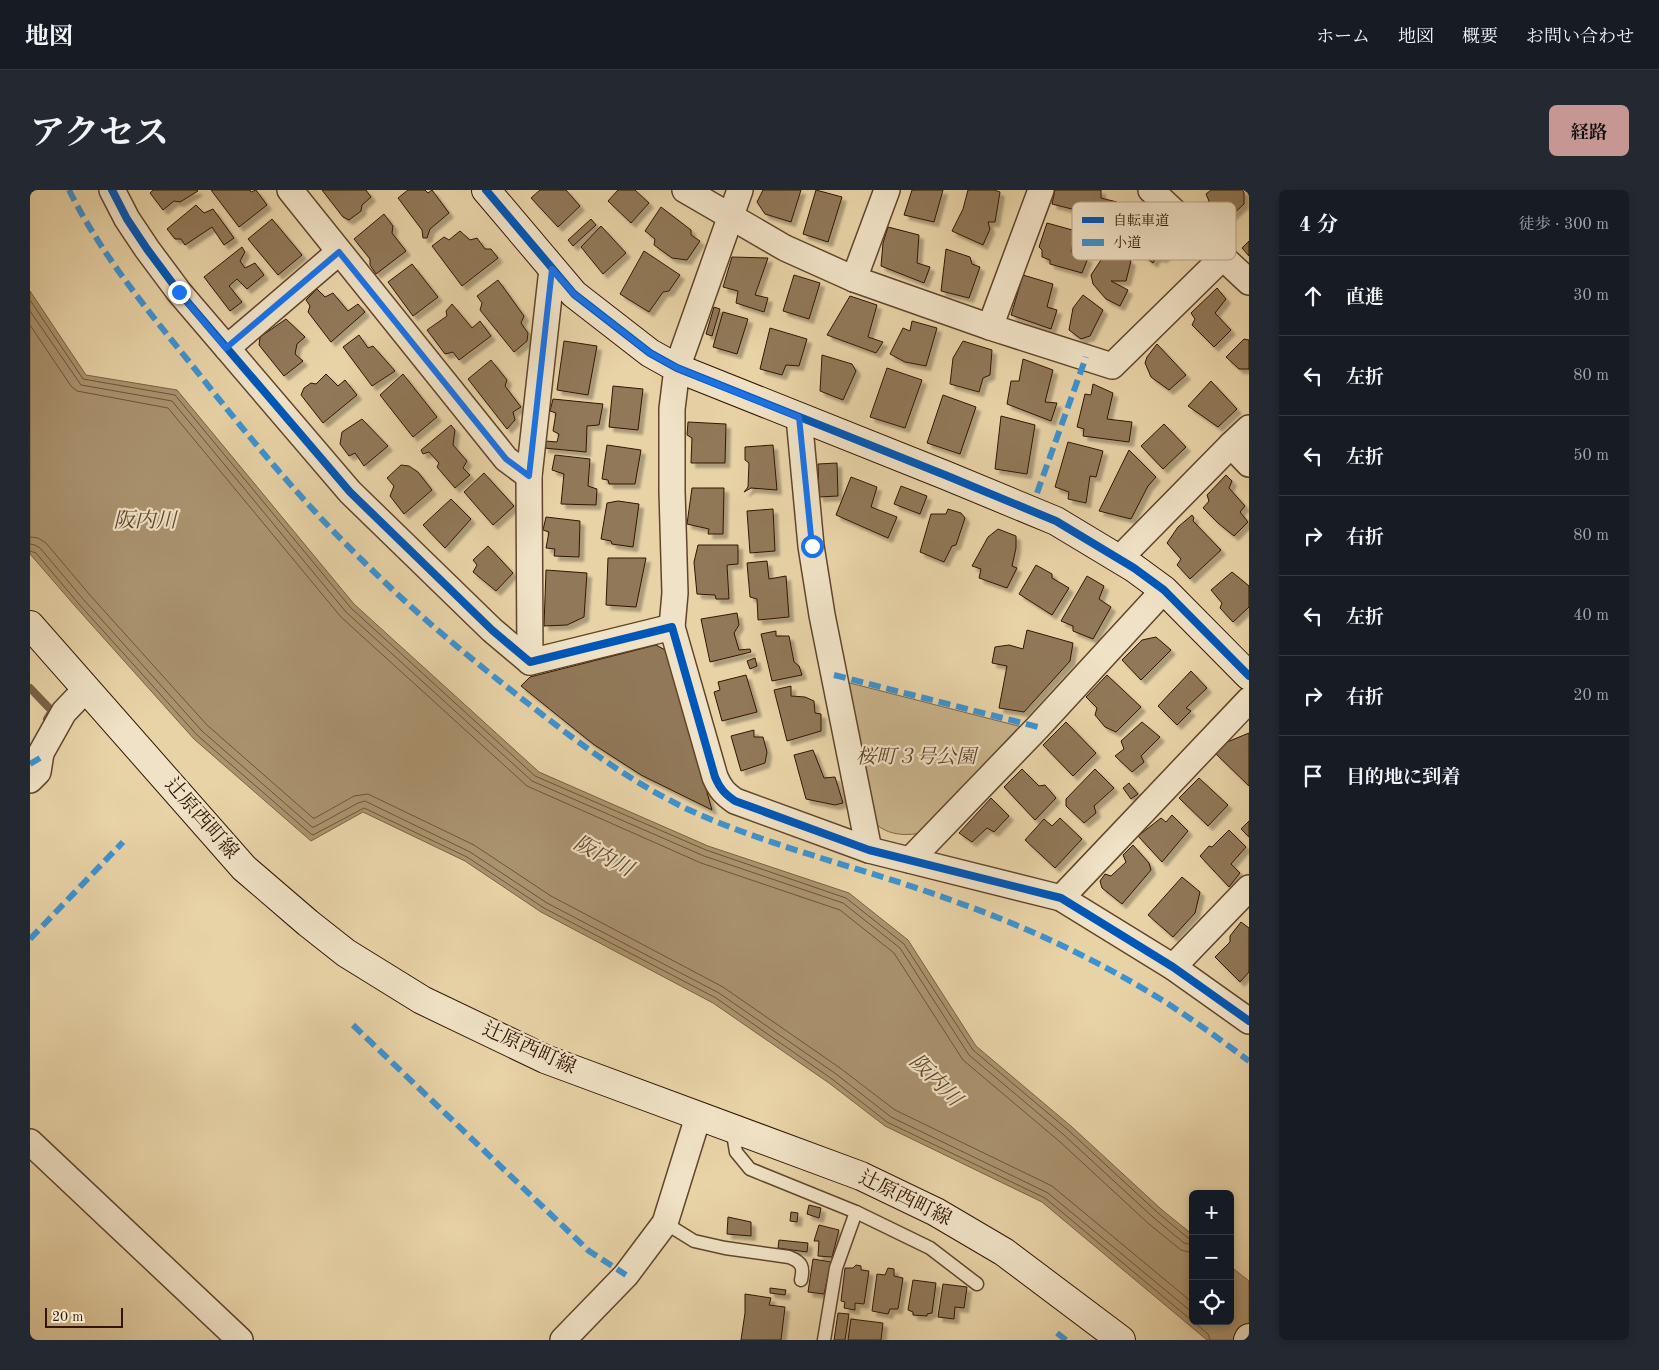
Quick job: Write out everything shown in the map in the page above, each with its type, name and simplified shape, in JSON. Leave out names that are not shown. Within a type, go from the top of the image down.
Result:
[{"type":"main road","points":[[486,190],[574,294],[650,353],[677,368],[1056,521],[1119,558],[1164,590],[1249,676]]},
{"type":"main road","name":"辻原西町線","points":[[30,625],[244,868],[308,924],[346,953],[422,1000],[545,1059],[861,1176],[936,1212],[1004,1252],[1121,1340]]},
{"type":"street","points":[[112,190],[127,219],[179,292],[350,492],[492,630],[530,662]]},
{"type":"street","points":[[290,190],[506,459],[529,476]]},
{"type":"street","points":[[685,190],[785,248],[854,279],[990,327],[1112,366],[1220,260]]},
{"type":"street","points":[[740,190],[677,368],[672,409],[675,593],[672,627],[720,789],[735,801],[869,850],[1061,898],[1173,967],[1249,1021]]},
{"type":"street","points":[[854,279],[887,190]]},
{"type":"street","points":[[990,327],[1041,190]]},
{"type":"street","points":[[1152,190],[1165,202]]},
{"type":"street","points":[[226,348],[339,252]]},
{"type":"street","points":[[1226,260],[1249,282]]},
{"type":"street","points":[[530,662],[529,476],[552,269]]},
{"type":"street","points":[[799,417],[812,546],[822,615],[869,850]]},
{"type":"street","points":[[1119,558],[1249,428]]},
{"type":"street","points":[[1231,445],[1249,464]]},
{"type":"street","points":[[910,860],[1038,727],[1164,590]]},
{"type":"street","points":[[530,662],[672,627]]},
{"type":"street","points":[[30,780],[38,772],[41,754],[64,712],[86,689]]},
{"type":"street","points":[[1061,898],[1249,700]]},
{"type":"street","points":[[1173,967],[1249,888]]},
{"type":"street","points":[[563,1340],[626,1275],[665,1224],[698,1117]]},
{"type":"street","points":[[30,1142],[240,1340]]},
{"type":"lane","points":[[732,1128],[736,1152],[750,1169],[856,1212],[930,1248],[977,1284]]},
{"type":"lane","points":[[824,1340],[836,1268],[856,1212]]},
{"type":"lane","points":[[665,1224],[694,1241],[725,1248],[789,1257],[802,1265],[801,1280]]},
{"type":"green space","name":"桜町３号公園","points":[[842,681],[1022,727],[921,833],[903,834],[891,832],[876,824]]},
{"type":"water","name":"阪内川","points":[[30,291],[86,375],[177,390],[354,604],[539,772],[708,846],[849,893],[908,940],[976,1046],[1072,1127],[1161,1209],[1189,1232],[1189,1325],[1042,1202],[885,1126],[829,1083],[713,1003],[541,912],[465,861],[363,812],[311,841],[194,739],[30,554]]},
{"type":"water","name":"阪内川","points":[[1234,1269],[1249,1281],[1249,1340],[1207,1340],[1189,1325],[1234,1325]]},
{"type":"building","points":[[153,190],[198,191],[180,202],[174,201],[163,210],[150,193]]},
{"type":"building","points":[[211,190],[250,190],[251,192],[256,190],[267,205],[239,227]]},
{"type":"building","points":[[322,190],[366,190],[371,197],[362,205],[361,211],[349,220],[343,217]]},
{"type":"building","points":[[408,190],[425,190],[428,193],[432,190],[449,213],[430,229],[427,238],[423,238],[422,230],[398,198]]},
{"type":"building","points":[[540,190],[566,190],[580,206],[558,227],[531,198]]},
{"type":"building","points":[[618,190],[635,190],[649,203],[631,223],[608,201]]},
{"type":"building","points":[[763,190],[801,190],[791,222],[765,214],[757,202]]},
{"type":"building","points":[[816,190],[842,197],[828,242],[803,234]]},
{"type":"building","points":[[912,190],[943,190],[934,222],[904,215]]},
{"type":"building","points":[[968,190],[994,190],[1000,192],[995,222],[988,222],[990,229],[983,245],[952,231],[963,209]]},
{"type":"building","points":[[1055,190],[1101,190],[1101,198],[1117,202],[1072,202],[1072,209],[1052,204]]},
{"type":"building","points":[[1211,190],[1242,190],[1244,192],[1244,204],[1236,211],[1236,202],[1209,202],[1206,194]]},
{"type":"building","points":[[196,205],[204,213],[213,209],[234,238],[224,245],[212,227],[185,245],[181,239],[175,239],[167,229]]},
{"type":"building","points":[[661,207],[691,230],[691,235],[700,241],[687,260],[672,258],[654,245],[655,239],[645,231]]},
{"type":"building","points":[[384,214],[393,226],[392,233],[406,251],[376,274],[370,265],[370,259],[354,239]]},
{"type":"building","points":[[272,219],[302,255],[278,275],[248,239]]},
{"type":"building","points":[[591,219],[596,225],[573,246],[568,240]]},
{"type":"building","points":[[1047,223],[1072,230],[1072,260],[1087,260],[1082,273],[1050,264],[1050,260],[1042,257],[1042,250],[1039,247]]},
{"type":"building","points":[[601,226],[626,253],[603,274],[581,247]]},
{"type":"building","points":[[888,227],[919,235],[917,263],[930,267],[924,283],[881,266],[883,243]]},
{"type":"building","points":[[460,231],[470,240],[477,238],[485,249],[491,249],[498,258],[462,286],[432,246],[444,237],[449,240]]},
{"type":"building","points":[[1249,241],[1249,256],[1242,248]]},
{"type":"building","points":[[242,247],[245,252],[240,261],[245,268],[255,263],[264,275],[247,289],[237,279],[229,286],[242,302],[230,311],[204,277]]},
{"type":"building","points":[[946,249],[970,257],[972,264],[980,267],[969,298],[941,291]]},
{"type":"building","points":[[644,251],[680,275],[669,291],[663,292],[649,312],[620,294]]},
{"type":"building","points":[[732,257],[768,258],[755,295],[768,298],[764,312],[736,303],[738,291],[723,287]]},
{"type":"building","points":[[1101,260],[1131,261],[1126,281],[1111,281],[1128,290],[1120,306],[1106,299],[1093,284],[1091,275]]},
{"type":"building","points":[[412,264],[438,297],[413,316],[388,282]]},
{"type":"building","points":[[794,275],[820,283],[809,319],[783,311]]},
{"type":"building","points":[[1023,275],[1053,284],[1047,307],[1057,310],[1051,329],[1011,315]]},
{"type":"building","points":[[498,280],[524,316],[521,323],[528,333],[527,341],[514,352],[480,310],[482,303],[477,296]]},
{"type":"building","points":[[1217,288],[1226,299],[1215,313],[1231,330],[1214,347],[1192,325],[1195,319],[1191,313]]},
{"type":"building","points":[[317,289],[325,297],[333,293],[348,311],[358,304],[365,312],[331,342],[308,312],[310,306],[306,300]]},
{"type":"building","points":[[1083,295],[1103,310],[1090,336],[1081,339],[1069,330],[1073,308]]},
{"type":"building","points":[[850,296],[877,305],[868,337],[883,342],[876,353],[827,335]]},
{"type":"building","points":[[452,304],[472,328],[480,321],[491,336],[459,360],[453,352],[445,354],[427,330],[447,316],[446,311]]},
{"type":"building","points":[[714,307],[720,309],[712,336],[706,334]]},
{"type":"building","points":[[723,312],[748,319],[737,354],[713,347]]},
{"type":"building","points":[[286,319],[305,337],[297,344],[295,354],[303,361],[284,376],[259,345],[260,337]]},
{"type":"building","points":[[912,321],[937,328],[926,366],[905,362],[890,354],[903,328],[910,331]]},
{"type":"building","points":[[770,328],[807,339],[799,366],[786,365],[782,375],[760,369]]},
{"type":"building","points":[[359,335],[368,348],[373,346],[395,371],[372,386],[343,347]]},
{"type":"building","points":[[1244,339],[1249,340],[1249,369],[1239,369],[1226,357]]},
{"type":"building","points":[[564,341],[597,346],[588,395],[557,390]]},
{"type":"building","points":[[963,341],[992,350],[990,375],[983,378],[979,392],[950,384],[953,358]]},
{"type":"building","points":[[1157,344],[1186,375],[1169,390],[1151,377],[1145,363],[1147,357]]},
{"type":"building","points":[[822,355],[852,364],[856,371],[843,400],[820,391]]},
{"type":"building","points":[[1023,359],[1053,370],[1045,402],[1057,403],[1051,421],[1007,404],[1011,381],[1019,381]]},
{"type":"building","points":[[491,360],[507,380],[505,386],[521,407],[513,412],[515,420],[507,429],[468,379]]},
{"type":"building","points":[[887,368],[922,380],[905,428],[870,417]]},
{"type":"building","points":[[326,374],[338,386],[345,380],[357,395],[323,423],[301,395],[304,388],[311,383],[316,384]]},
{"type":"building","points":[[403,374],[437,417],[413,437],[380,395]]},
{"type":"building","points":[[1211,381],[1237,409],[1218,427],[1188,406]]},
{"type":"building","points":[[1093,384],[1113,393],[1107,419],[1132,422],[1129,442],[1083,436],[1084,429],[1077,427],[1085,394],[1091,395]]},
{"type":"building","points":[[613,386],[643,389],[638,430],[609,427]]},
{"type":"building","points":[[943,395],[976,407],[960,454],[927,443]]},
{"type":"building","points":[[553,399],[603,404],[599,425],[587,426],[586,452],[544,448],[545,441],[557,442],[559,434],[553,431],[556,413],[550,411]]},
{"type":"building","points":[[1001,416],[1035,425],[1027,474],[995,469]]},
{"type":"building","points":[[362,419],[388,446],[364,466],[355,453],[349,456],[340,444],[342,432]]},
{"type":"building","points":[[688,422],[726,424],[725,463],[691,463],[692,438],[687,435]]},
{"type":"building","points":[[1164,424],[1186,447],[1163,469],[1141,446]]},
{"type":"building","points":[[451,425],[455,430],[453,445],[467,461],[463,468],[470,475],[455,488],[437,467],[439,463],[429,452],[423,454],[421,450]]},
{"type":"building","points":[[1068,442],[1103,451],[1096,477],[1090,476],[1086,503],[1068,499],[1069,492],[1055,487]]},
{"type":"building","points":[[607,445],[641,450],[635,484],[609,484],[608,480],[602,479]]},
{"type":"building","points":[[773,445],[777,490],[751,488],[744,492],[748,487],[749,463],[745,460],[745,447]]},
{"type":"building","points":[[1129,450],[1156,477],[1148,486],[1131,519],[1099,511]]},
{"type":"building","points":[[555,455],[590,459],[588,486],[597,489],[596,505],[561,504],[564,474],[552,470]]},
{"type":"building","points":[[837,463],[838,496],[819,497],[818,464]]},
{"type":"building","points":[[401,465],[409,466],[418,472],[432,490],[404,514],[390,496],[394,486],[387,478]]},
{"type":"building","points":[[484,473],[514,506],[493,525],[464,492]]},
{"type":"building","points":[[1226,475],[1232,481],[1229,488],[1245,506],[1240,512],[1248,522],[1234,536],[1203,508],[1209,501],[1207,495]]},
{"type":"building","points":[[851,477],[877,487],[871,507],[897,517],[888,538],[836,515]]},
{"type":"building","points":[[901,486],[927,496],[920,514],[894,504]]},
{"type":"building","points":[[692,488],[724,488],[723,534],[708,534],[709,529],[687,524]]},
{"type":"building","points":[[451,499],[471,519],[445,548],[423,525]]},
{"type":"building","points":[[618,501],[639,504],[633,547],[612,544],[611,541],[601,539],[607,503]]},
{"type":"building","points":[[773,509],[775,551],[750,553],[747,511]]},
{"type":"building","points":[[948,509],[961,513],[965,518],[956,545],[952,546],[944,562],[920,552],[931,514],[946,514]]},
{"type":"building","points":[[1192,515],[1193,521],[1221,550],[1190,579],[1177,565],[1181,559],[1167,543],[1178,527]]},
{"type":"building","points":[[546,517],[580,521],[579,557],[554,556],[555,549],[546,548],[549,532],[543,530]]},
{"type":"building","points":[[998,529],[1016,536],[1016,548],[1012,566],[1017,568],[1007,588],[979,578],[981,569],[972,566],[988,537]]},
{"type":"building","points":[[698,545],[738,545],[738,564],[727,565],[729,599],[716,599],[715,595],[697,594],[694,562]]},
{"type":"building","points":[[488,546],[513,573],[496,591],[473,572],[477,565],[473,560]]},
{"type":"building","points":[[608,558],[646,558],[636,607],[606,605]]},
{"type":"building","points":[[767,561],[769,579],[786,576],[789,617],[758,620],[757,599],[750,597],[747,563]]},
{"type":"building","points":[[1036,565],[1052,574],[1052,578],[1069,588],[1052,615],[1019,594]]},
{"type":"building","points":[[546,570],[587,573],[584,617],[567,625],[544,626]]},
{"type":"building","points":[[1232,572],[1249,586],[1249,607],[1233,622],[1220,608],[1222,603],[1211,590]]},
{"type":"building","points":[[1087,576],[1104,586],[1099,599],[1111,607],[1093,639],[1073,631],[1073,626],[1061,621]]},
{"type":"building","points":[[737,613],[739,625],[734,633],[739,650],[750,649],[751,652],[710,662],[701,619]]},
{"type":"building","points":[[1027,630],[1073,643],[1070,661],[1024,712],[999,708],[1007,666],[992,663],[995,647],[1009,645],[1023,649]]},
{"type":"building","points":[[776,631],[776,636],[789,636],[794,662],[799,666],[802,675],[772,681],[761,634]]},
{"type":"building","points":[[1156,637],[1171,650],[1141,680],[1122,660],[1142,640]]},
{"type":"building","points":[[656,645],[667,651],[712,810],[641,775],[593,744],[521,686],[530,677]]},
{"type":"building","points":[[755,658],[757,666],[750,669],[747,661]]},
{"type":"building","points":[[1191,671],[1207,688],[1186,708],[1191,711],[1177,725],[1158,706]]},
{"type":"building","points":[[746,675],[757,712],[722,721],[714,692],[720,690],[718,682]]},
{"type":"building","points":[[1107,675],[1141,707],[1116,732],[1105,727],[1095,715],[1097,708],[1086,697]]},
{"type":"building","points":[[791,686],[791,696],[805,697],[814,701],[815,713],[821,714],[821,731],[787,741],[774,690]]},
{"type":"building","points":[[1066,722],[1096,753],[1073,776],[1043,745]]},
{"type":"building","points":[[1142,722],[1160,737],[1141,756],[1144,762],[1132,772],[1115,756],[1124,749],[1121,741]]},
{"type":"building","points":[[754,730],[754,737],[763,737],[767,752],[765,763],[741,771],[731,736]]},
{"type":"building","points":[[1249,733],[1249,786],[1216,754],[1227,742]]},
{"type":"building","points":[[813,750],[824,778],[835,777],[843,803],[835,805],[806,799],[794,755]]},
{"type":"building","points":[[1022,769],[1039,786],[1045,785],[1056,798],[1035,820],[1004,787]]},
{"type":"building","points":[[1095,769],[1114,788],[1094,806],[1096,813],[1084,823],[1066,806],[1066,799]]},
{"type":"building","points":[[1199,778],[1228,805],[1208,826],[1179,798]]},
{"type":"building","points":[[1129,783],[1138,794],[1131,799],[1123,788]]},
{"type":"building","points":[[991,798],[1009,816],[994,832],[987,828],[972,842],[959,833]]},
{"type":"building","points":[[1172,815],[1188,831],[1162,862],[1138,836],[1161,818],[1166,822]]},
{"type":"building","points":[[1060,818],[1082,839],[1055,868],[1025,840],[1044,819],[1052,826]]},
{"type":"building","points":[[1249,821],[1249,837],[1241,829]]},
{"type":"building","points":[[1229,830],[1246,847],[1231,864],[1240,873],[1229,887],[1200,856]]},
{"type":"building","points":[[1133,845],[1149,863],[1151,870],[1122,904],[1102,888],[1100,881],[1105,874],[1111,876],[1126,862],[1123,855]]},
{"type":"building","points":[[1182,877],[1200,892],[1195,913],[1173,937],[1148,915]]},
{"type":"building","points":[[1241,922],[1249,928],[1249,972],[1240,982],[1215,957],[1230,942],[1230,936]]},
{"type":"building","points":[[809,1205],[821,1208],[819,1218],[807,1214]]},
{"type":"building","points":[[791,1212],[798,1213],[797,1222],[790,1221]]},
{"type":"building","points":[[728,1217],[751,1222],[751,1236],[727,1234]]},
{"type":"building","points":[[819,1225],[839,1230],[832,1257],[818,1256],[819,1241],[814,1241]]},
{"type":"building","points":[[779,1240],[808,1243],[807,1252],[778,1248]]},
{"type":"building","points":[[813,1259],[831,1262],[824,1294],[808,1292]]},
{"type":"building","points":[[856,1265],[861,1266],[861,1270],[869,1271],[864,1304],[855,1303],[855,1310],[844,1308],[845,1302],[841,1301],[845,1268],[853,1268]]},
{"type":"building","points":[[888,1268],[894,1269],[894,1276],[903,1278],[898,1309],[890,1309],[888,1314],[872,1311],[877,1274],[885,1275]]},
{"type":"building","points":[[913,1280],[936,1283],[932,1313],[927,1314],[927,1316],[913,1315],[913,1312],[908,1310]]},
{"type":"building","points":[[943,1284],[967,1287],[964,1308],[955,1307],[954,1319],[938,1317]]},
{"type":"building","points":[[770,1288],[786,1290],[785,1295],[770,1293]]},
{"type":"building","points":[[745,1294],[771,1298],[769,1305],[785,1307],[781,1340],[741,1340],[745,1313]]},
{"type":"building","points":[[838,1313],[849,1314],[845,1340],[834,1340]]},
{"type":"building","points":[[851,1319],[883,1323],[881,1340],[848,1340]]},
{"type":"waterway","points":[[30,688],[52,711],[47,719]]},
{"type":"marked path","points":[[69,190],[96,238],[144,305],[256,444],[319,516],[341,540],[424,618],[567,734],[645,786],[687,809],[719,823],[951,900],[1060,944],[1162,1000],[1249,1061]]},
{"type":"marked path","points":[[1037,493],[1086,357]]},
{"type":"marked path","points":[[834,675],[1038,727]]},
{"type":"marked path","points":[[30,764],[40,758]]},
{"type":"marked path","points":[[30,939],[123,842]]},
{"type":"marked path","points":[[353,1025],[589,1251],[626,1275]]},
{"type":"marked path","points":[[1057,1333],[1066,1340]]},
{"type":"cycle path","points":[[112,190],[127,219],[179,292],[350,492],[492,630],[530,662],[672,627],[715,777],[723,791],[735,801],[869,850],[1061,898],[1173,967],[1249,1021]]},
{"type":"cycle path","points":[[486,190],[574,294],[650,353],[677,368],[1056,521],[1134,568],[1164,590],[1249,676]]},
{"type":"route","points":[[179,292],[226,348],[339,252],[506,459],[529,476],[552,269],[574,294],[650,353],[677,368],[799,417],[812,546]]}]
